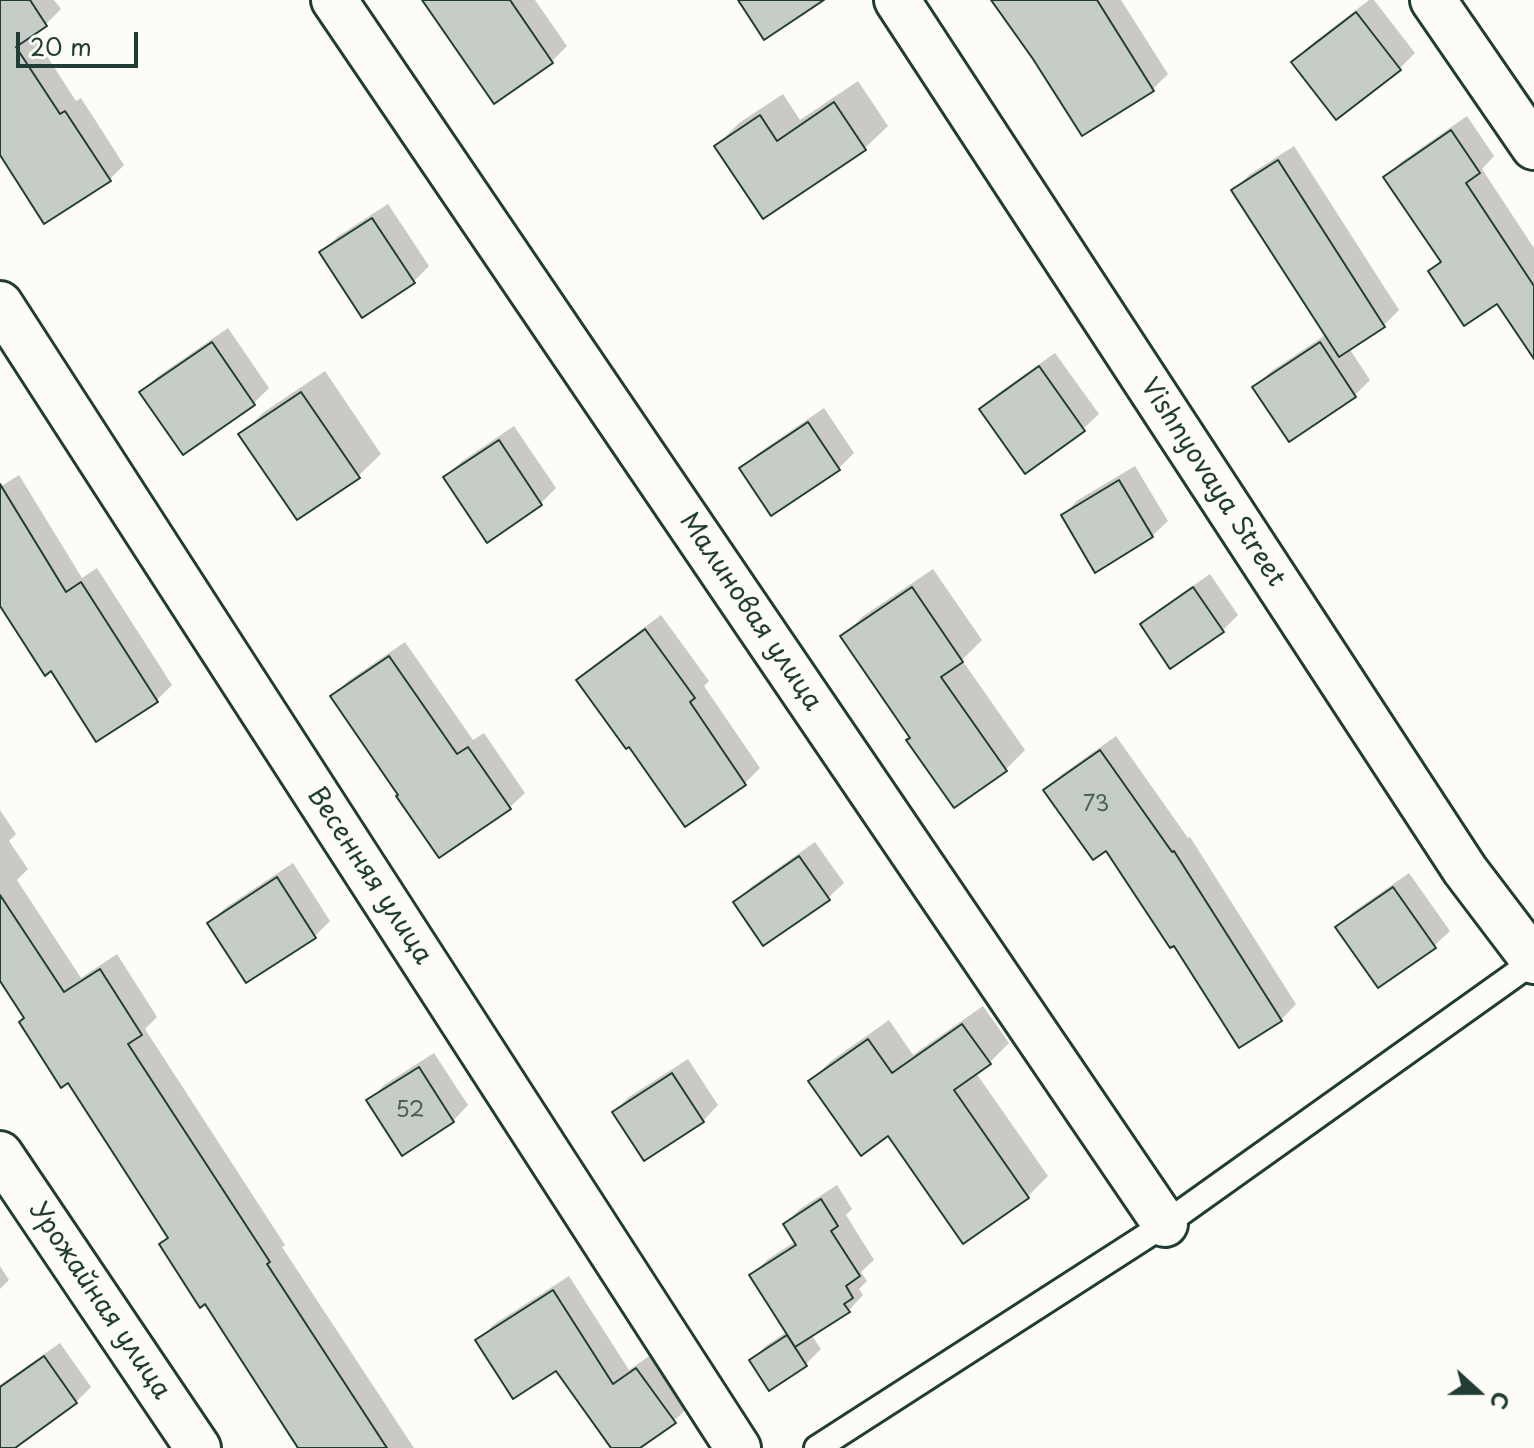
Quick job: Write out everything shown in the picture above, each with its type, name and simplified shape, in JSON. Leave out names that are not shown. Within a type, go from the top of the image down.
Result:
[{"type":"street","name":"Малиновая улица","points":[[334,0],[1165,1224]]},
{"type":"street","name":"Vishnyovaya Street","points":[[897,0],[1465,870],[1534,961]]},
{"type":"street","points":[[1433,0],[1534,147]]},
{"type":"street","name":"Весенняя улица","points":[[0,304],[738,1448]]},
{"type":"street","name":"Урожайная улица","points":[[0,1154],[198,1448]]},
{"type":"lane","points":[[817,1448],[1165,1224],[1534,961]]},
{"type":"building","points":[[0,0],[30,0],[47,26],[16,47],[60,114],[65,111],[111,181],[44,224],[0,155]]},
{"type":"building","points":[[422,0],[510,0],[553,63],[494,104]]},
{"type":"building","points":[[738,0],[824,0],[764,40]]},
{"type":"building","points":[[991,0],[1097,0],[1154,91],[1082,136]]},
{"type":"building","points":[[1356,12],[1401,70],[1336,120],[1291,62]]},
{"type":"building","points":[[834,102],[866,150],[763,219],[714,146],[760,115],[777,141]]},
{"type":"building","points":[[1451,130],[1480,173],[1466,183],[1534,286],[1534,359],[1497,304],[1464,326],[1428,271],[1441,262],[1383,177]]},
{"type":"building","points":[[1278,160],[1385,327],[1339,357],[1231,190]]},
{"type":"building","points":[[372,218],[415,283],[362,318],[319,252]]},
{"type":"building","points":[[212,342],[255,405],[183,455],[139,392]]},
{"type":"building","points":[[1320,342],[1356,397],[1289,442],[1252,387]]},
{"type":"building","points":[[1039,366],[1085,431],[1025,474],[979,409]]},
{"type":"building","points":[[301,392],[360,478],[297,520],[238,434]]},
{"type":"building","points":[[808,422],[840,470],[771,516],[739,468]]},
{"type":"building","points":[[499,440],[542,505],[487,543],[443,477]]},
{"type":"building","points":[[1119,480],[1153,537],[1095,573],[1061,515]]},
{"type":"building","points":[[0,484],[66,592],[81,582],[158,702],[96,742],[51,671],[45,676],[0,606]]},
{"type":"building","points":[[912,587],[963,662],[941,677],[1007,771],[954,808],[906,740],[910,738],[840,636]]},
{"type":"building","points":[[1193,587],[1224,632],[1170,669],[1140,624]]},
{"type":"building","points":[[645,629],[695,698],[690,702],[746,785],[685,827],[629,747],[626,749],[576,680]]},
{"type":"building","points":[[389,656],[457,754],[468,747],[511,809],[439,858],[330,696]]},
{"type":"building","points":[[1100,750],[1174,851],[1282,1021],[1239,1048],[1174,946],[1170,948],[1106,851],[1093,860],[1043,790]]},
{"type":"building","points":[[799,856],[830,900],[763,946],[733,902]]},
{"type":"building","points":[[277,877],[316,938],[246,983],[207,923]]},
{"type":"building","points":[[1393,887],[1436,948],[1378,988],[1335,927]]},
{"type":"building","points":[[0,895],[64,992],[100,969],[142,1035],[128,1044],[387,1448],[298,1448],[205,1304],[200,1308],[159,1244],[168,1238],[68,1083],[61,1088],[19,1022],[24,1018],[0,981]]},
{"type":"building","points":[[962,1024],[991,1064],[954,1090],[1029,1198],[963,1244],[888,1136],[861,1156],[808,1081],[868,1039],[892,1073]]},
{"type":"building","points":[[419,1067],[454,1122],[402,1156],[366,1100]]},
{"type":"building","points":[[672,1073],[704,1122],[644,1161],[612,1112]]},
{"type":"building","points":[[821,1199],[838,1226],[831,1231],[860,1276],[846,1286],[853,1298],[844,1304],[850,1312],[795,1347],[749,1275],[796,1245],[783,1224]]},
{"type":"building","points":[[553,1290],[613,1384],[636,1368],[676,1423],[640,1448],[611,1448],[556,1371],[513,1399],[475,1340]]},
{"type":"building","points":[[787,1335],[807,1366],[769,1391],[749,1360]]},
{"type":"building","points":[[44,1356],[77,1403],[15,1448],[0,1448],[0,1387]]}]
